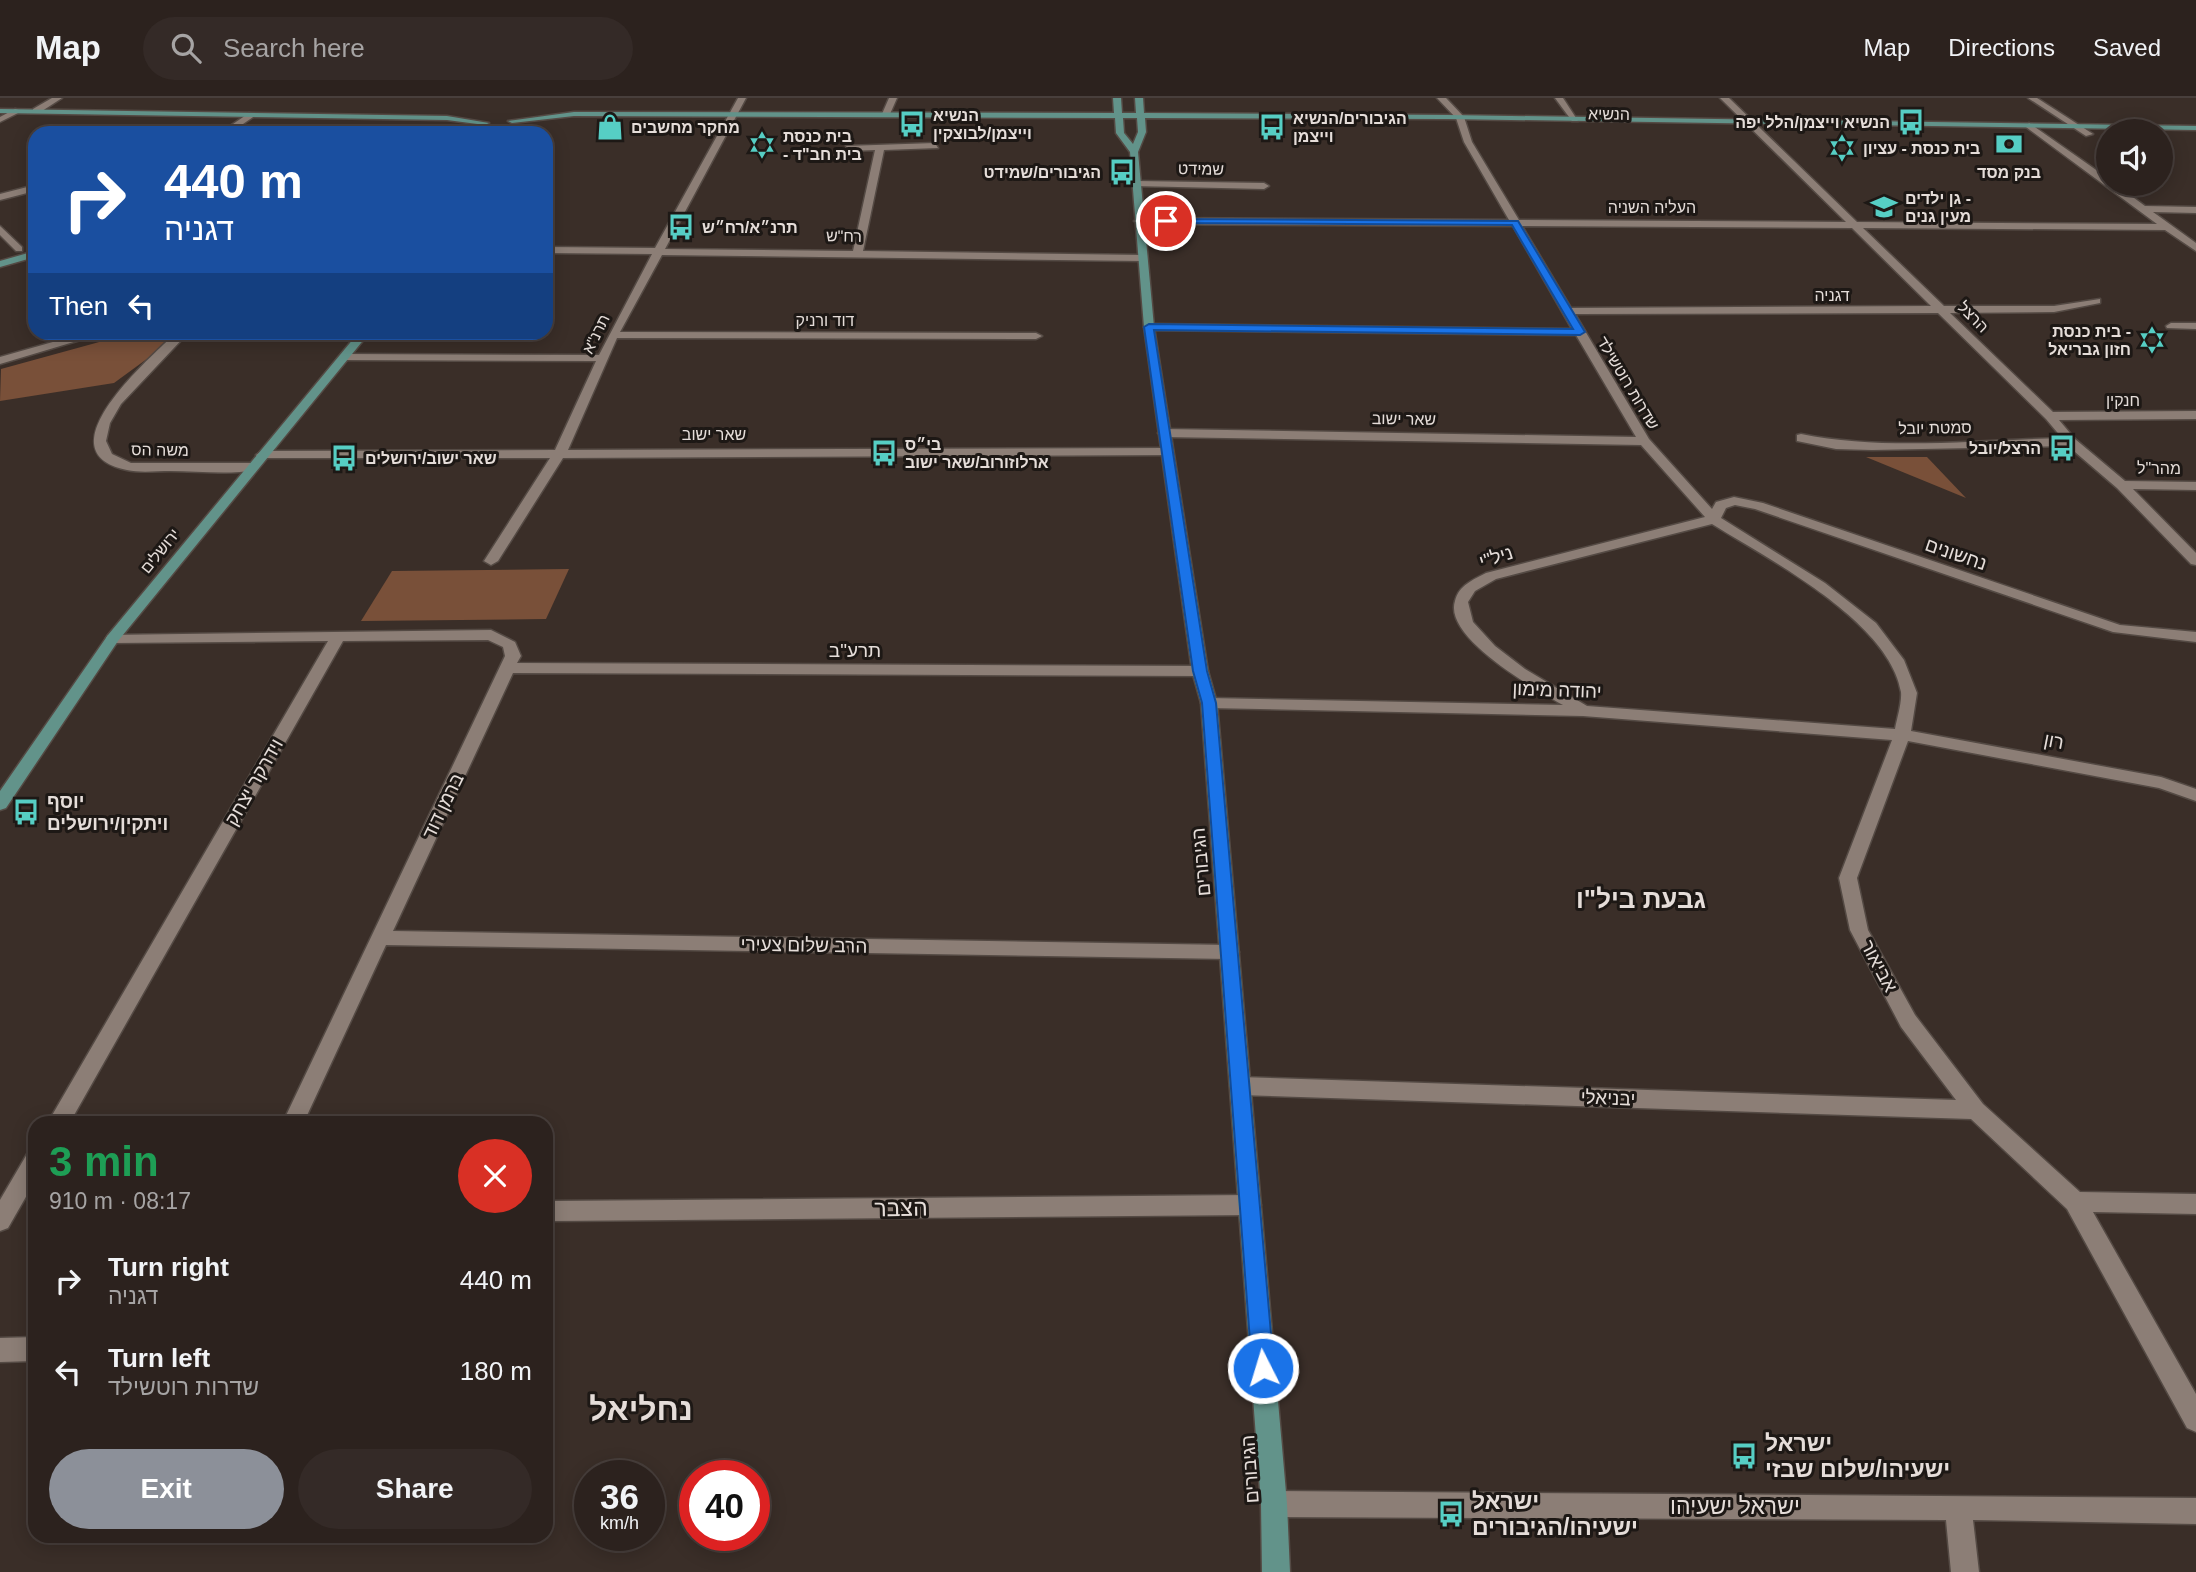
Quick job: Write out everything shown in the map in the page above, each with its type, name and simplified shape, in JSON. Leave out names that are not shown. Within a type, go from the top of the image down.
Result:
[{"type":"main road","name":"הגיבורים","points":[[1117,98],[1123,139],[1134,152]]},
{"type":"main road","name":"הגיבורים","points":[[1139,98],[1142,120],[1140,140],[1134,152],[1149,327],[1200,671],[1209,703],[1274,1504],[1276,1572]]},
{"type":"main road","points":[[552,115],[559,107]]},
{"type":"main road","points":[[0,111],[447,118],[516,123],[515,126]]},
{"type":"main road","name":"הנשיא","points":[[516,123],[886,114],[1119,120]]},
{"type":"main road","name":"הנשיא","points":[[516,123],[552,115],[1119,120],[1575,120],[1754,127],[2029,125],[2196,128]]},
{"type":"main road","name":"הנשיא","points":[[1462,121],[2096,134]]},
{"type":"main road","points":[[476,126],[485,122]]},
{"type":"main road","points":[[2173,135],[2196,135]]},
{"type":"main road","points":[[0,253],[28,246]]},
{"type":"main road","points":[[0,264],[28,256]]},
{"type":"main road","name":"ירושלים","points":[[0,804],[113,638],[251,467],[358,340]]},
{"type":"street","points":[[36,111],[58,98]]},
{"type":"street","name":"תרנ\"א","points":[[491,561],[561,451],[613,335],[742,98]]},
{"type":"street","points":[[886,114],[893,98]]},
{"type":"street","points":[[1559,98],[1575,120]]},
{"type":"street","name":"הרצל","points":[[1724,98],[2050,416],[2071,442],[2122,485],[2196,561]]},
{"type":"street","points":[[2032,98],[2089,134]]},
{"type":"street","name":"שדרות רוטשילד","points":[[1442,99],[1450,121],[1468,142],[1643,441],[1714,519]]},
{"type":"street","name":"שדרות רוטשילד","points":[[1442,99],[1462,121],[1468,142]]},
{"type":"street","points":[[0,120],[18,111]]},
{"type":"street","points":[[235,126],[252,115]]},
{"type":"street","points":[[2029,125],[2196,248]]},
{"type":"street","points":[[849,148],[935,146]]},
{"type":"street","points":[[858,252],[880,148]]},
{"type":"street","name":"שמידט","points":[[1137,184],[1264,186]]},
{"type":"street","points":[[0,197],[28,190]]},
{"type":"street","points":[[2143,209],[2196,210]]},
{"type":"street","name":"העליה השניה","points":[[1139,221],[1853,223],[2165,227]]},
{"type":"street","points":[[0,229],[19,249]]},
{"type":"street","name":"רח\"ש","points":[[553,250],[858,252],[1142,258]]},
{"type":"street","name":"דגניה","points":[[1567,311],[2054,309],[2096,301]]},
{"type":"street","points":[[2171,326],[2196,326]]},
{"type":"street","points":[[1149,327],[1580,332]]},
{"type":"street","name":"דוד ורניק","points":[[613,335],[1036,336]]},
{"type":"street","points":[[0,362],[75,340]]},
{"type":"street","name":"משה הס","points":[[176,340],[115,403],[97,439],[100,453],[112,463],[129,467],[251,467]]},
{"type":"street","points":[[345,356],[603,358]]},
{"type":"street","name":"חנקין","points":[[2050,416],[2196,415]]},
{"type":"street","name":"שאר ישוב","points":[[1164,433],[1643,441]]},
{"type":"street","name":"סמטת יובל","points":[[1801,439],[1836,445],[1872,446],[2071,442]]},
{"type":"street","name":"שאר ישוב","points":[[262,455],[561,451],[1167,452]]},
{"type":"street","name":"מהר\"ל","points":[[2122,485],[2196,486]]},
{"type":"street","name":"נחשונים","points":[[1714,519],[1721,505],[1734,501],[1758,506],[2118,629],[2196,637]]},
{"type":"street","name":"ניל\"י","points":[[1583,711],[1510,664],[1477,635],[1465,621],[1461,602],[1469,588],[1491,576],[1714,519]]},
{"type":"street","name":"אביאור","points":[[1714,519],[1820,586],[1871,626],[1896,660],[1909,693],[1902,735],[1849,878],[1859,930],[1908,1021],[1976,1110],[2076,1202],[2196,1419]]},
{"type":"street","points":[[113,638],[491,635],[510,645],[513,656],[510,668]]},
{"type":"street","name":"וידרקר יצחק","points":[[62,1116],[338,636]]},
{"type":"street","name":"תרע\"ב","points":[[510,668],[1200,671]]},
{"type":"street","name":"ברמן דוד","points":[[296,1116],[378,938],[510,668]]},
{"type":"street","name":"יהודה מימון","points":[[1209,703],[1583,711],[1902,735]]},
{"type":"street","name":"רון","points":[[1902,735],[2161,783],[2196,795]]},
{"type":"street","name":"הרב שלום צעירי","points":[[378,938],[1229,952]]},
{"type":"street","name":"יבניאלי","points":[[1240,1086],[1976,1110]]},
{"type":"street","points":[[0,1221],[28,1173]]},
{"type":"street","points":[[2076,1202],[2196,1204]]},
{"type":"street","name":"הצבר","points":[[553,1211],[1250,1205]]},
{"type":"street","points":[[0,1350],[28,1349]]},
{"type":"street","name":"ישראל ישעיהו","points":[[1274,1504],[1958,1507],[2196,1511]]},
{"type":"street","points":[[1958,1507],[1965,1572]]},
{"type":"shaded area","points":[[107,340],[166,340],[155,353],[114,383],[0,401],[1,369]]},
{"type":"shaded area","points":[[1866,457],[1927,457],[1966,498]]},
{"type":"shaded area","points":[[569,569],[546,619],[361,621],[392,571]]},
{"type":"place","name":"הנשיא וייצמן/הלל יפה","points":[[1911,122]]},
{"type":"place","name":"הנשיא וייצמן/לבוצקין","points":[[912,124]]},
{"type":"place","name":"מחקר מחשבים","points":[[610,127]]},
{"type":"place","name":"הגיבורים/הנשיא וייצמן","points":[[1272,127]]},
{"type":"place","name":"בנק מסד","points":[[2009,144]]},
{"type":"place","name":"בית כנסת - בית חב\"ד","points":[[762,145]]},
{"type":"place","name":"בית כנסת - עציון","points":[[1842,148]]},
{"type":"place","name":"הגיבורים/שמידט","points":[[1122,172]]},
{"type":"place","name":"גן ילדים - מעין גנים","points":[[1884,207]]},
{"type":"place","name":"תרנ״א/רח״ש","points":[[681,227]]},
{"type":"place","name":"בית כנסת - חזון גבריאל","points":[[2152,340]]},
{"type":"place","name":"הרצל/יובל","points":[[2062,448]]},
{"type":"place","name":"בי״ס ארלוזורוב/שאר ישוב","points":[[884,453]]},
{"type":"place","name":"שאר ישוב/ירושלים","points":[[344,458]]},
{"type":"place","name":"יוסף ויתקין/ירושלים","points":[[26,812]]},
{"type":"place","name":"ישראל ישעיהו/שלום שבזי","points":[[1744,1456]]},
{"type":"place","name":"ישראל ישעיהו/הגיבורים","points":[[1451,1514]]},
{"type":"district","name":"גבעת ביל\"ו","points":[[1641,899]]},
{"type":"district","name":"נחליאל","points":[[641,1409]]},
{"type":"route","points":[[1166,221],[1515,222],[1580,332],[1149,327],[1200,671],[1209,703],[1263,1368]]}]
